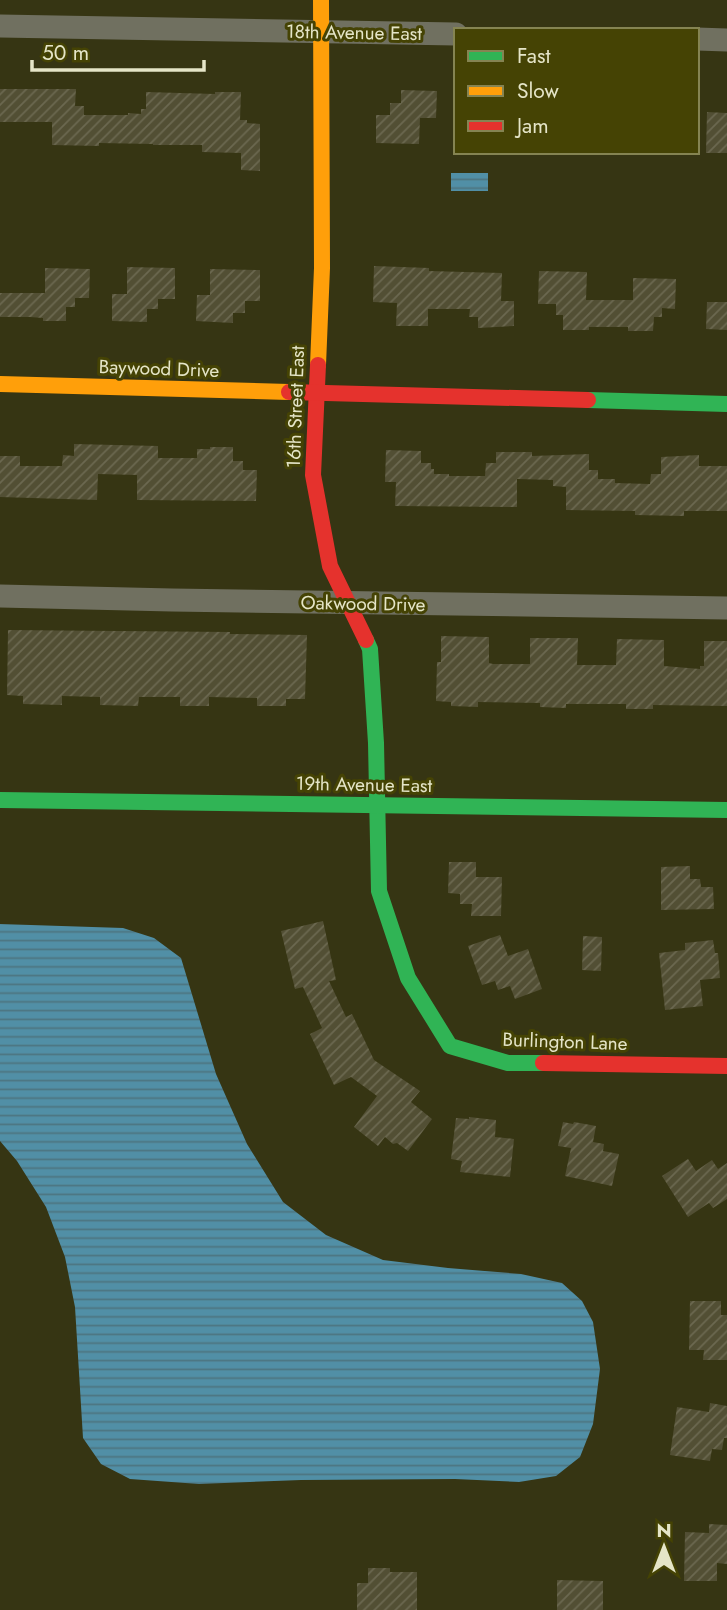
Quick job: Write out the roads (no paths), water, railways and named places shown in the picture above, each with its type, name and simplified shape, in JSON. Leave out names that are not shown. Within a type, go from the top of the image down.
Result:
[{"type":"street","name":"16th Street East","points":[[321,0],[322,268],[313,475],[330,565],[370,649],[377,805]]},
{"type":"street","name":"18th Avenue East","points":[[0,26],[454,34]]},
{"type":"street","points":[[699,39],[727,40]]},
{"type":"street","name":"Baywood Drive","points":[[0,384],[316,393]]},
{"type":"street","points":[[316,393],[727,404]]},
{"type":"street","name":"Oakwood Drive","points":[[0,596],[727,608]]},
{"type":"street","name":"19th Avenue East","points":[[0,800],[727,810]]},
{"type":"street","name":"Burlington Lane","points":[[377,805],[379,891],[408,978],[450,1046],[508,1063],[727,1066]]},
{"type":"water","points":[[451,173],[488,173],[488,191],[451,191]]},
{"type":"water","points":[[0,924],[123,928],[154,938],[181,958],[216,1074],[247,1144],[283,1202],[326,1235],[383,1260],[521,1274],[562,1283],[582,1301],[593,1322],[600,1369],[593,1424],[580,1457],[556,1476],[519,1482],[455,1479],[199,1484],[130,1479],[101,1464],[83,1438],[75,1307],[65,1257],[46,1207],[17,1161],[0,1141]]}]
